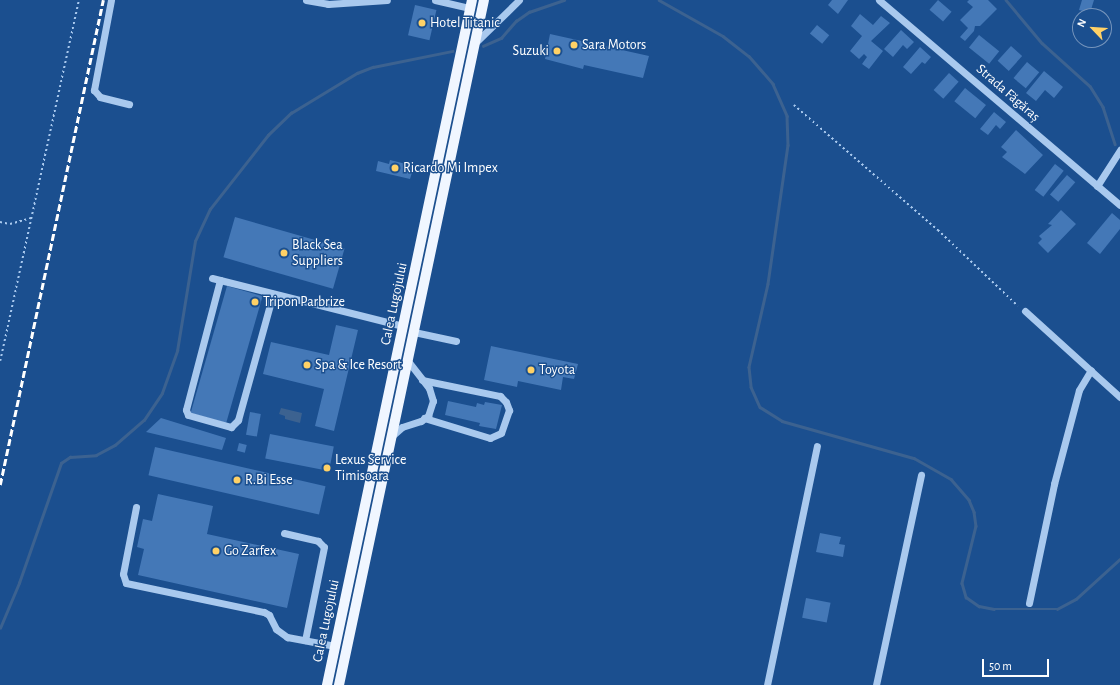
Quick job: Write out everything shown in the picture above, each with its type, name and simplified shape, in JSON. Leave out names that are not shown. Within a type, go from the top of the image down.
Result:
[{"type":"main road","name":"Calea Lugojului","points":[[339,685],[484,0]]},
{"type":"main road","name":"Calea Lugojului","points":[[327,685],[472,4]]},
{"type":"street","points":[[111,0],[94,90],[100,97],[129,104]]},
{"type":"street","points":[[306,0],[328,4],[387,0]]},
{"type":"street","points":[[435,0],[472,4]]},
{"type":"street","points":[[476,42],[519,0]]},
{"type":"street","name":"Strada Făgăraș","points":[[879,0],[1120,205]]},
{"type":"street","points":[[1097,186],[1120,150]]},
{"type":"street","points":[[212,278],[403,326]]},
{"type":"street","points":[[220,280],[186,410],[188,416],[231,427],[238,420],[273,294]]},
{"type":"street","points":[[1025,311],[1120,396]]},
{"type":"street","points":[[414,332],[456,341]]},
{"type":"street","points":[[392,436],[402,427],[424,418],[431,409],[433,397],[408,361]]},
{"type":"street","points":[[1029,603],[1054,484],[1079,390],[1091,370]]},
{"type":"street","points":[[422,380],[500,396],[506,402],[509,410],[501,433],[490,438],[424,418]]},
{"type":"street","points":[[766,685],[817,446]]},
{"type":"street","points":[[876,685],[921,475]]},
{"type":"street","points":[[136,507],[123,574],[126,583],[264,612],[269,615],[276,629],[287,636],[335,646]]},
{"type":"street","points":[[284,533],[318,541],[324,547],[305,640]]},
{"type":"path","points":[[0,361],[79,0]]},
{"type":"path","points":[[794,105],[938,230],[1008,298],[1025,311]]},
{"type":"path","points":[[0,222],[10,224],[32,217]]},
{"type":"water","points":[[281,408],[302,413],[300,423],[285,419],[285,416],[279,414]]},
{"type":"building","points":[[832,0],[848,0],[838,14],[828,5]]},
{"type":"building","points":[[938,0],[952,12],[943,22],[929,10]]},
{"type":"building","points":[[969,0],[988,0],[997,9],[980,26],[975,26],[974,31],[965,41],[960,37],[968,28],[960,20],[973,7],[967,2]]},
{"type":"building","points":[[1082,0],[1094,0],[1092,8],[1080,8]]},
{"type":"building","name":"Hotel Titanic","points":[[415,5],[436,10],[429,40],[408,35]]},
{"type":"building","points":[[860,14],[873,25],[881,16],[890,23],[871,41],[883,51],[869,69],[862,64],[867,57],[864,54],[859,59],[850,51],[862,36],[851,26]]},
{"type":"building","points":[[817,25],[829,35],[822,44],[810,33]]},
{"type":"building","points":[[901,30],[914,42],[907,49],[903,45],[893,57],[884,49]]},
{"type":"building","name":"Sara Motors","points":[[550,34],[649,56],[643,78],[584,65],[583,69],[545,59]]},
{"type":"building","points":[[979,35],[999,51],[989,64],[969,47]]},
{"type":"building","points":[[1011,46],[1022,56],[1009,71],[998,61]]},
{"type":"building","points":[[920,47],[931,57],[925,64],[922,62],[911,74],[903,67]]},
{"type":"building","points":[[1027,62],[1039,72],[1026,88],[1014,78]]},
{"type":"building","points":[[1044,71],[1063,87],[1054,98],[1045,90],[1036,101],[1026,93]]},
{"type":"building","points":[[949,73],[959,82],[943,99],[934,90]]},
{"type":"building","points":[[965,88],[986,105],[975,118],[954,101]]},
{"type":"building","points":[[994,112],[1006,122],[1000,129],[996,125],[988,135],[980,129]]},
{"type":"building","points":[[1016,130],[1043,155],[1025,174],[1002,157],[1007,152],[1001,147]]},
{"type":"building","name":"Ricardo Mi Impex","points":[[390,160],[414,166],[410,179],[376,171],[378,161],[389,164]]},
{"type":"building","points":[[1055,164],[1064,171],[1043,197],[1035,190]]},
{"type":"building","points":[[1067,175],[1075,182],[1058,202],[1050,195]]},
{"type":"building","points":[[1061,210],[1076,224],[1048,253],[1038,243],[1042,239],[1039,236],[1052,225],[1048,224]]},
{"type":"building","points":[[1112,213],[1120,220],[1120,229],[1100,254],[1087,243]]},
{"type":"building","name":"Black Sea Suppliers","points":[[235,217],[345,248],[333,289],[223,257]]},
{"type":"building","points":[[227,286],[263,296],[226,423],[191,413]]},
{"type":"building","name":"Spa & Ice Resort","points":[[336,325],[358,330],[334,431],[315,426],[324,389],[263,374],[271,342],[329,355]]},
{"type":"building","name":"Toyota","points":[[491,346],[578,364],[574,379],[563,377],[561,390],[518,381],[517,387],[484,380]]},
{"type":"building","points":[[448,401],[476,407],[477,403],[484,405],[485,402],[502,405],[496,429],[479,426],[480,423],[445,415]]},
{"type":"building","points":[[250,412],[261,414],[257,437],[246,435]]},
{"type":"building","points":[[161,418],[226,438],[222,450],[146,432]]},
{"type":"building","points":[[270,434],[334,446],[329,471],[265,459]]},
{"type":"building","points":[[239,443],[247,445],[245,453],[237,451]]},
{"type":"building","name":"R.Bi Esse","points":[[155,447],[326,486],[319,515],[148,475]]},
{"type":"building","name":"Go Zarfex","points":[[158,494],[213,506],[207,534],[299,554],[287,608],[138,575],[144,549],[137,547],[143,519],[152,521]]},
{"type":"building","points":[[820,533],[841,537],[839,544],[845,545],[843,557],[816,552]]},
{"type":"building","points":[[806,598],[831,603],[827,622],[802,618]]},
{"type":"waterway","points":[[483,46],[501,38],[516,21],[529,12],[564,0]]},
{"type":"waterway","points":[[659,0],[723,36],[749,56],[773,84],[787,116],[788,145],[768,284],[749,367],[751,387],[760,407],[782,421],[914,458],[951,479],[969,500],[974,512],[976,526],[962,583],[966,597],[979,606],[994,609],[1057,609],[1076,599],[1120,559]]},
{"type":"waterway","points":[[1006,0],[1042,43],[1090,86],[1103,107],[1115,144]]},
{"type":"waterway","points":[[0,628],[19,583],[61,463],[70,457],[96,455],[115,445],[144,420],[162,393],[177,351],[195,241],[210,209],[268,135],[291,113],[357,73],[373,67],[452,51]]},
{"type":"railway","points":[[0,485],[103,0]]},
{"type":"place","name":"Hotel Titanic","points":[[422,23]]},
{"type":"place","name":"Sara Motors","points":[[574,45]]},
{"type":"place","name":"Suzuki","points":[[557,51]]},
{"type":"place","name":"Ricardo Mi Impex","points":[[395,168]]},
{"type":"place","name":"Black Sea Suppliers","points":[[284,253]]},
{"type":"place","name":"Tripon Parbrize","points":[[255,302]]},
{"type":"place","name":"Spa & Ice Resort","points":[[307,365]]},
{"type":"place","name":"Toyota","points":[[531,370]]},
{"type":"place","name":"Lexus Service Timisoara","points":[[327,468]]},
{"type":"place","name":"R.Bi Esse","points":[[237,480]]},
{"type":"place","name":"Go Zarfex","points":[[216,551]]}]
